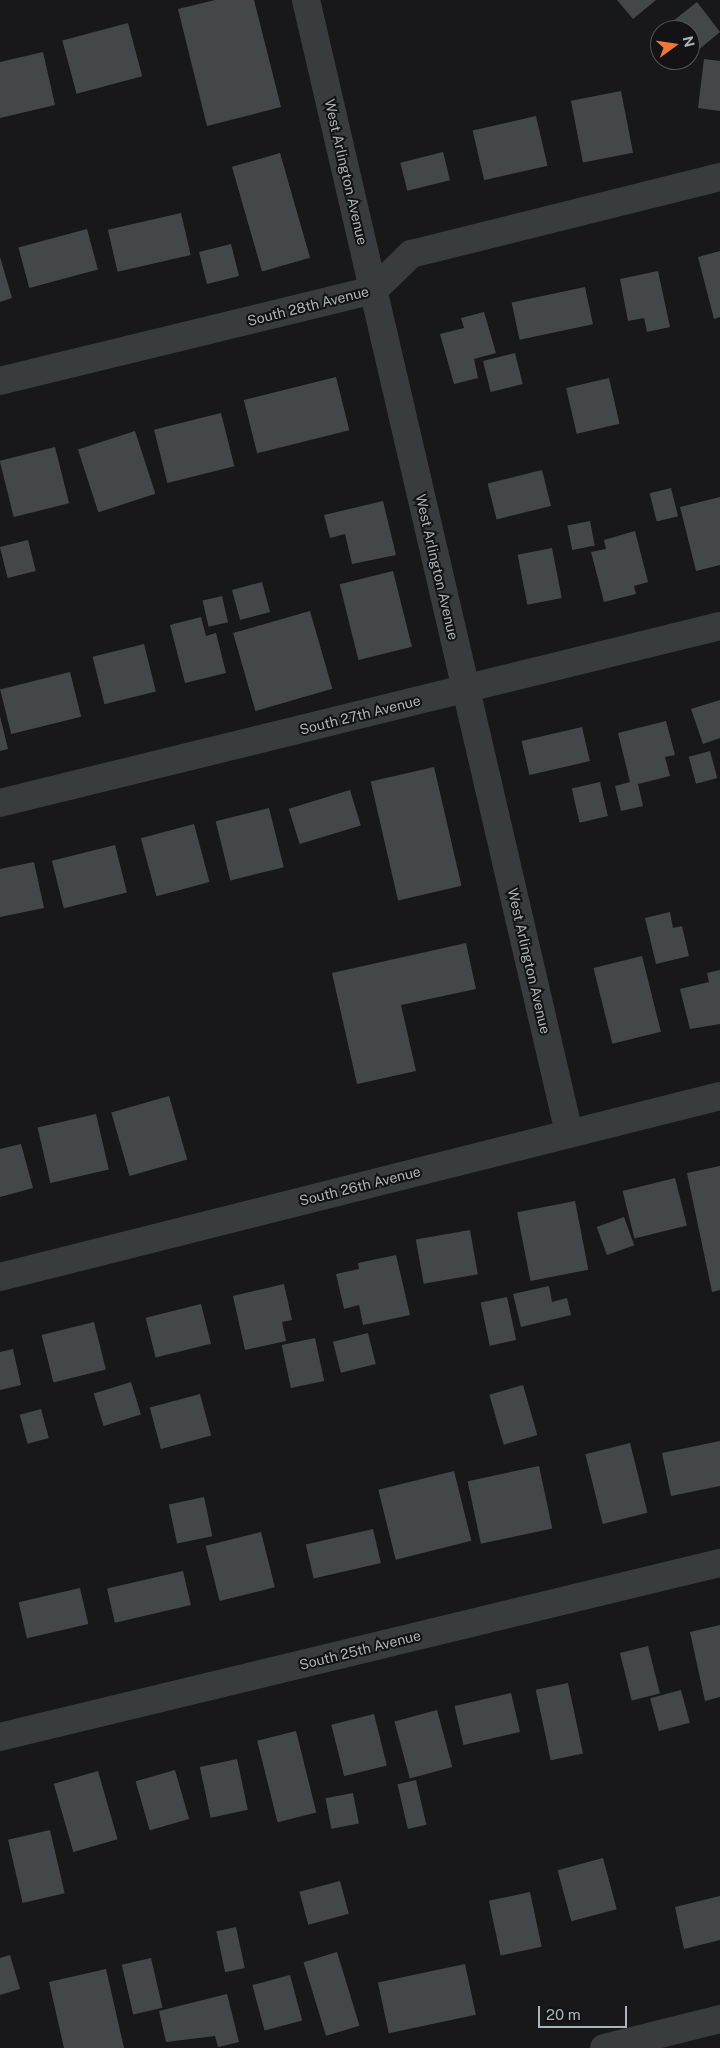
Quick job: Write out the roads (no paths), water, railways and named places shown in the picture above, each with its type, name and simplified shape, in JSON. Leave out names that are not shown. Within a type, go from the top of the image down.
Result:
[{"type":"street","name":"West Arlington Avenue","points":[[306,0],[569,1133]]},
{"type":"street","name":"South 28th Avenue","points":[[0,381],[374,290],[411,254],[720,177]]},
{"type":"street","name":"South 27th Avenue","points":[[0,803],[720,626]]},
{"type":"street","name":"South 26th Avenue","points":[[0,1277],[720,1096]]},
{"type":"street","name":"South 25th Avenue","points":[[0,1737],[720,1563]]},
{"type":"street","points":[[604,2048],[720,2019]]}]
